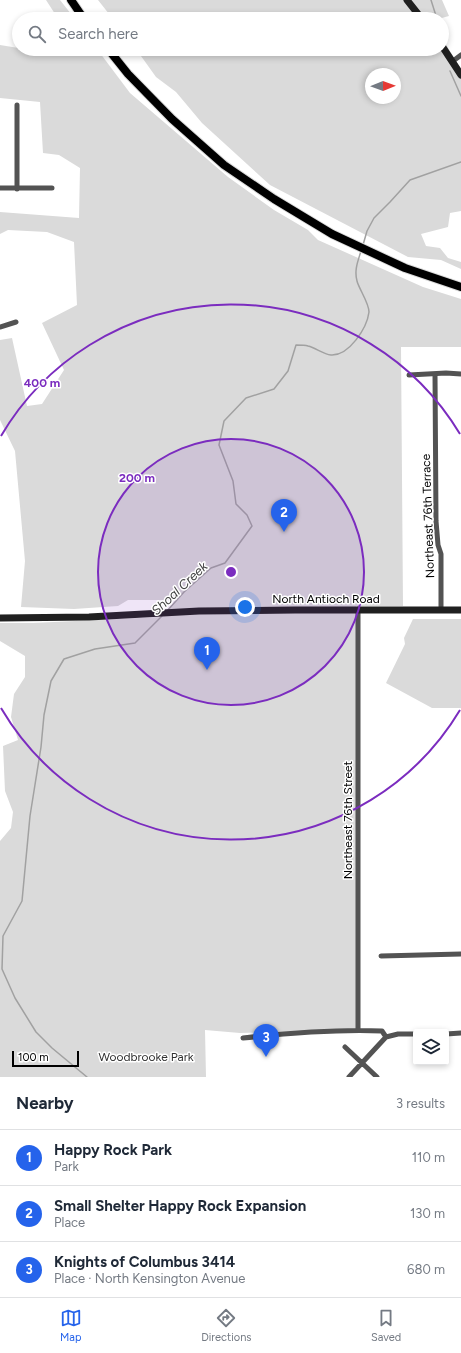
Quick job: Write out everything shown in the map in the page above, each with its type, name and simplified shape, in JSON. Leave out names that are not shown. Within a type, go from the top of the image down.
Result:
[{"type":"main road","points":[[71,0],[79,12]]},
{"type":"main road","points":[[114,56],[128,74],[172,119],[224,165],[274,199],[332,234],[405,268],[461,287]]},
{"type":"street","points":[[407,0],[416,12]]},
{"type":"street","points":[[453,61],[461,55]]},
{"type":"street","points":[[449,56],[461,75]]},
{"type":"street","points":[[17,104],[17,189]]},
{"type":"street","points":[[0,188],[52,188]]},
{"type":"street","points":[[0,327],[16,322]]},
{"type":"street","name":"Northeast 76th Terrace","points":[[435,374],[436,522],[437,540],[440,554],[441,610]]},
{"type":"street","points":[[409,375],[461,374]]},
{"type":"street","name":"North Antioch Road","points":[[0,618],[89,617],[181,612],[358,609],[461,610]]},
{"type":"street","name":"Northeast 76th Street","points":[[358,609],[358,1030]]},
{"type":"street","points":[[381,956],[461,954]]},
{"type":"street","points":[[243,1038],[358,1030],[382,1031],[386,1037]]},
{"type":"street","points":[[449,1034],[461,1033]]},
{"type":"street","points":[[349,1077],[386,1037],[398,1034],[413,1034]]},
{"type":"street","points":[[345,1047],[377,1077]]},
{"type":"green space","points":[[46,0],[60,0],[69,12],[54,12]]},
{"type":"green space","points":[[98,0],[442,0],[447,12],[107,12]]},
{"type":"green space","name":"Woodbrooke Park","points":[[0,45],[12,47],[12,56],[102,56],[130,93],[228,177],[274,210],[308,230],[318,240],[423,287],[461,299],[461,347],[401,347],[403,606],[356,606],[358,1030],[240,1033],[205,1030],[206,1077],[0,1077],[0,841],[11,828],[13,812],[5,791],[3,746],[18,740],[11,717],[14,694],[25,677],[25,656],[0,641],[0,623],[33,623],[160,617],[180,596],[172,597],[169,600],[128,600],[118,606],[74,609],[21,607],[25,561],[15,451],[0,420],[0,340],[12,338],[27,406],[42,404],[64,370],[42,323],[77,305],[74,242],[47,232],[8,230],[0,234],[0,212],[79,218],[80,168],[59,155],[43,153],[40,102],[0,98]]},
{"type":"green space","points":[[449,49],[461,69],[461,211],[450,213],[448,227],[421,234],[426,246],[440,248],[448,258],[461,262],[461,269],[441,260],[408,257],[270,185],[202,123],[176,92],[156,77],[141,56],[449,56]]},
{"type":"green space","points":[[413,619],[461,619],[461,708],[432,708],[386,683],[405,644],[404,638]]},
{"type":"waterway","points":[[431,0],[435,12]]},
{"type":"waterway","points":[[450,71],[461,96]]},
{"type":"waterway","name":"Shoal Creek","points":[[363,245],[367,231],[374,218],[410,180],[461,162]]},
{"type":"waterway","name":"Shoal Creek","points":[[167,611],[184,592],[211,568],[225,563],[252,526],[247,515],[236,504],[233,481],[219,445],[224,421],[246,398],[274,389],[288,371],[296,345],[308,346],[331,355],[344,351],[356,340],[365,326],[369,312],[369,308],[356,277],[361,251]]},
{"type":"waterway","name":"Shoal Creek","points":[[87,1077],[52,1048],[36,1032],[15,998],[2,969],[3,936],[22,901],[30,816],[41,747],[44,715],[51,681],[64,659],[95,649],[135,643],[162,616]]},
{"type":"place","name":"Small Shelter Happy Rock Expansion","points":[[284,532]]},
{"type":"place","name":"Happy Rock Park","points":[[207,670]]},
{"type":"place","name":"Knights of Columbus 3414","points":[[266,1057]]}]
